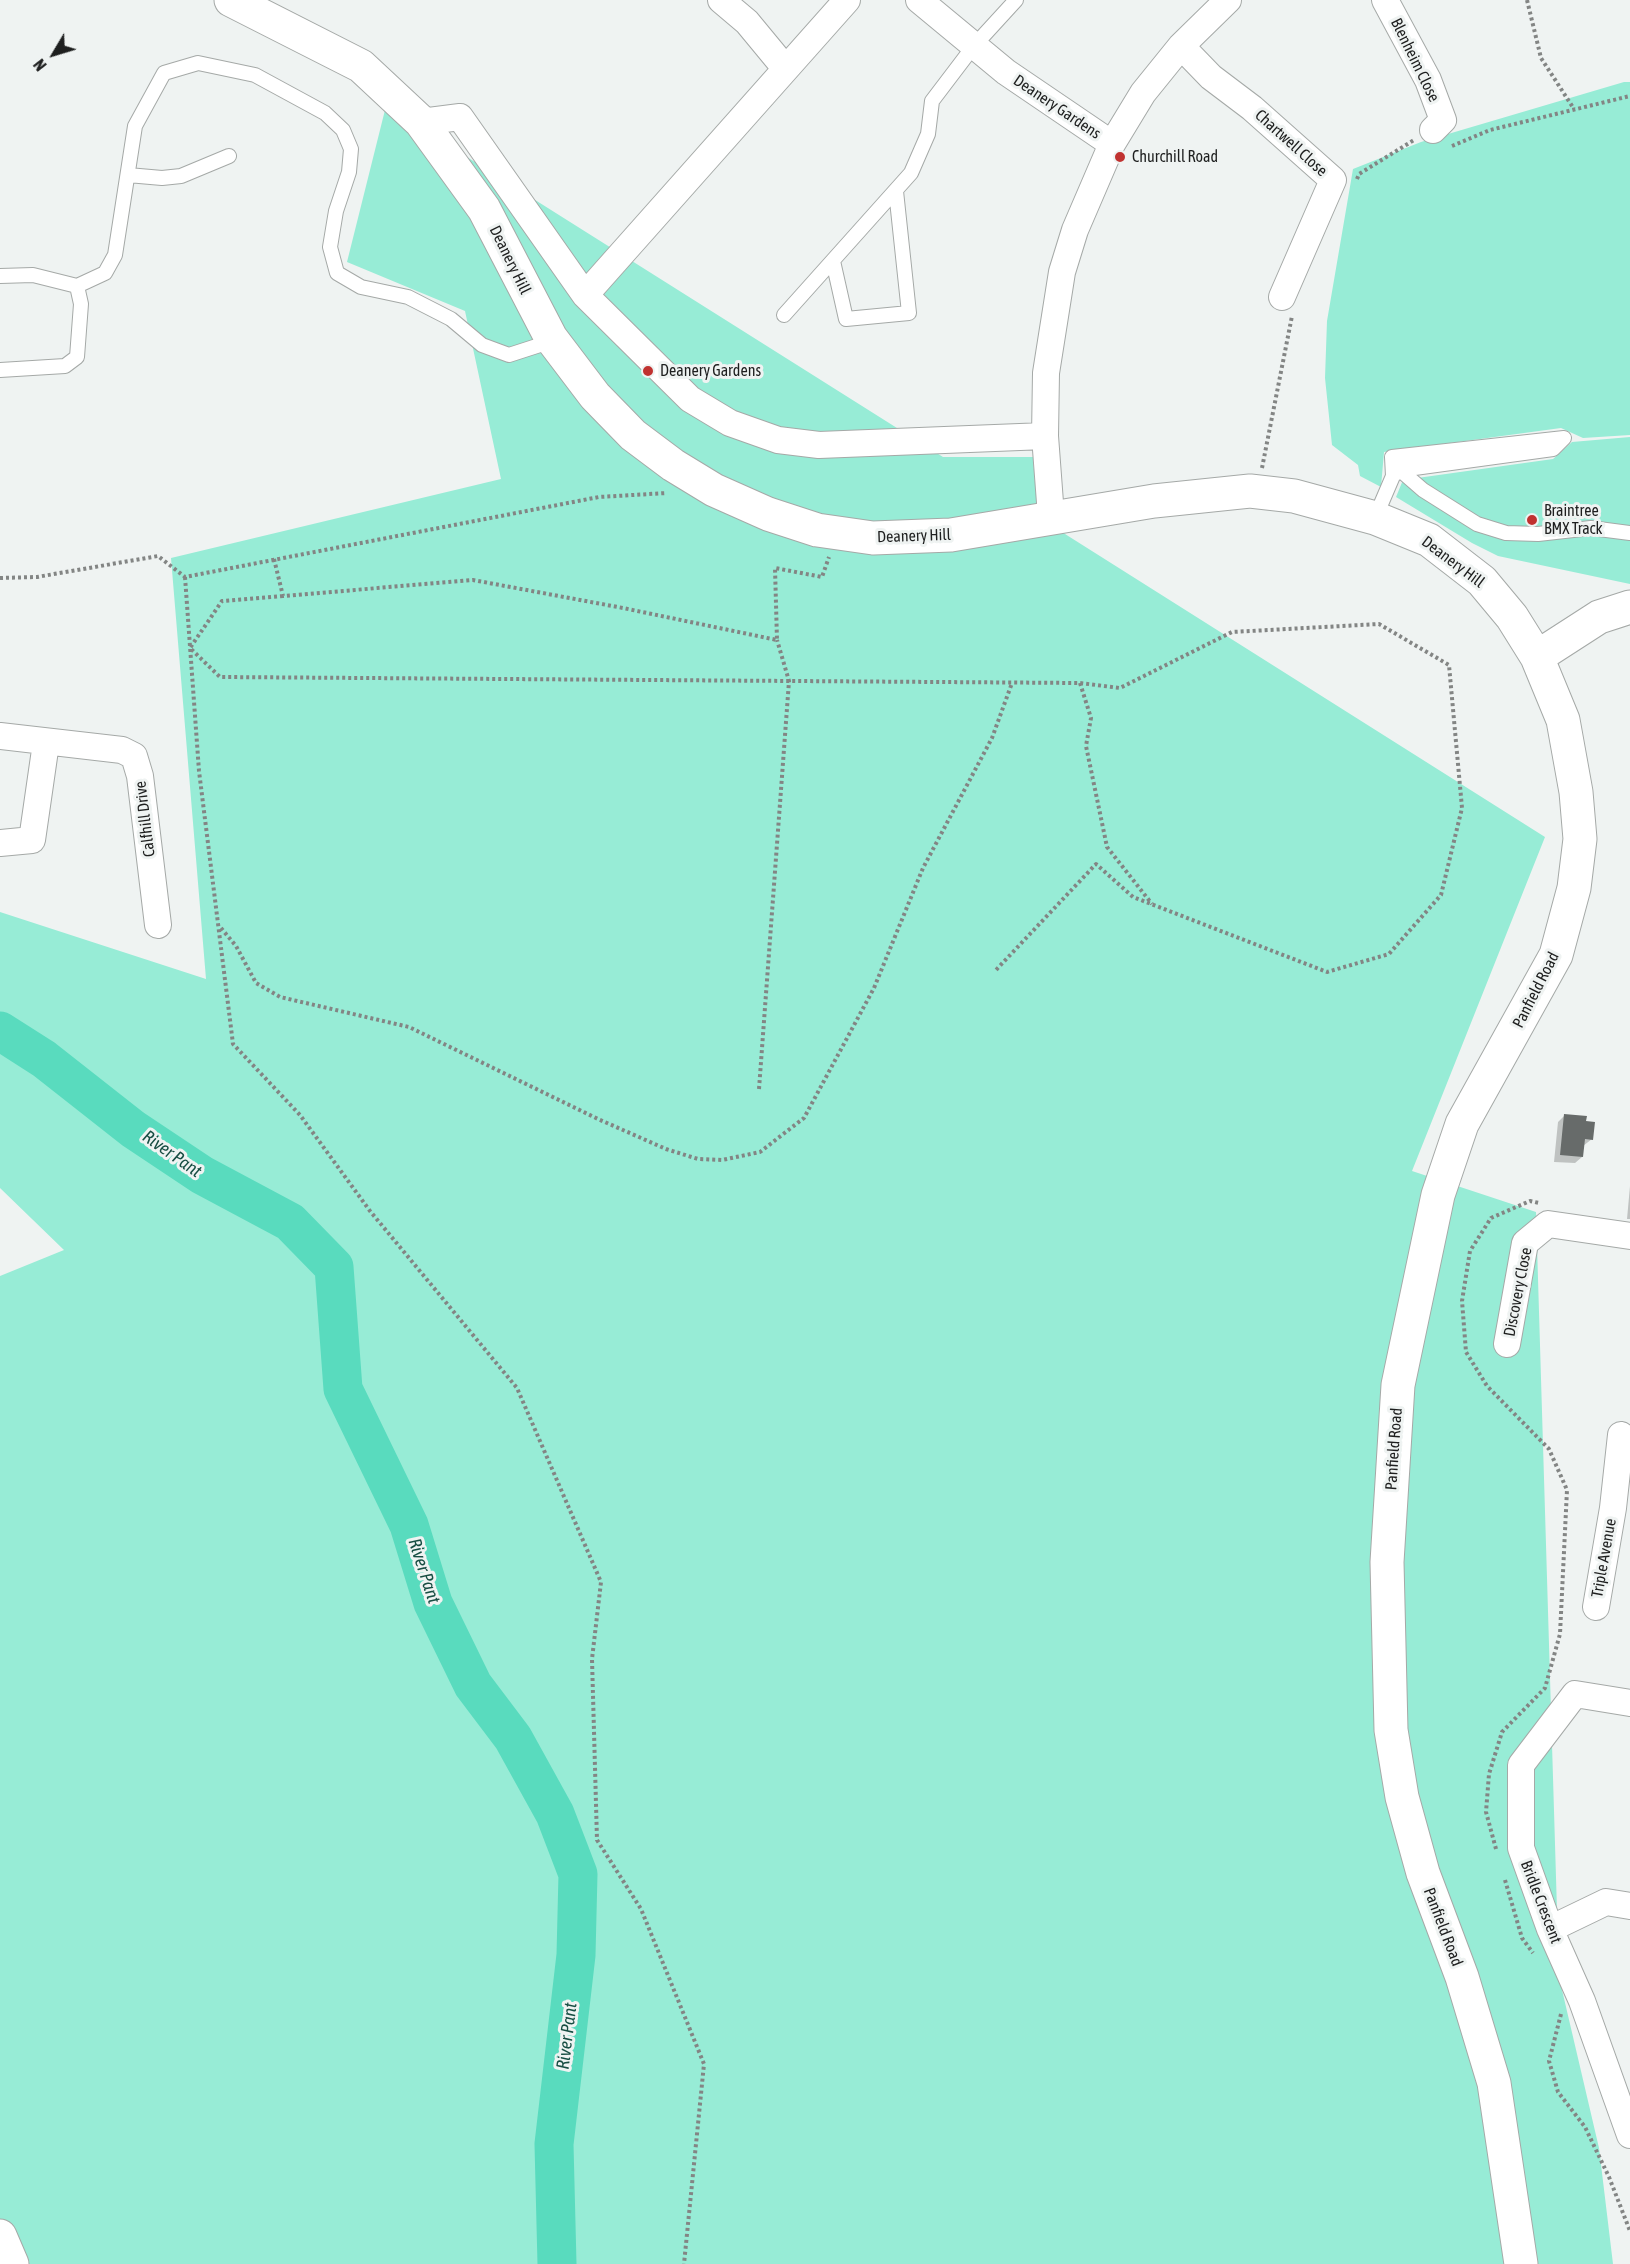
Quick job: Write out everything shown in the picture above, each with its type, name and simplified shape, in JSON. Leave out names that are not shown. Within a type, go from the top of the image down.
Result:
[{"type":"main road","name":"Deanery Hill","points":[[231,0],[361,66],[421,122],[484,209],[551,338],[595,396],[633,435],[673,465],[714,489],[768,514],[817,530],[873,538],[951,536],[1051,516],[1154,501],[1258,492],[1294,496],[1376,518],[1429,540],[1482,581],[1512,617],[1537,657]]},
{"type":"main road","points":[[1537,657],[1599,617],[1630,607]]},
{"type":"main road","name":"Panfield Road","points":[[1517,2261],[1494,2083],[1462,1977],[1423,1873],[1402,1797],[1391,1730],[1387,1562],[1398,1385],[1438,1195],[1462,1124],[1556,956],[1574,888],[1580,839],[1576,792],[1563,720],[1537,657]]},
{"type":"main road","points":[[0,2236],[12,2264]]},
{"type":"street","points":[[721,0],[747,22],[785,68]]},
{"type":"street","points":[[585,296],[785,68],[848,0]]},
{"type":"street","name":"Deanery Gardens","points":[[919,0],[973,47],[1061,111],[1112,144]]},
{"type":"street","points":[[1051,516],[1045,436],[1046,373],[1062,273],[1080,219],[1112,144],[1143,93],[1181,46],[1227,0]]},
{"type":"street","name":"Blenheim Close","points":[[1385,0],[1428,80],[1442,124]]},
{"type":"street","name":"Chartwell Close","points":[[1181,46],[1211,77],[1343,178],[1289,303]]},
{"type":"street","points":[[421,122],[460,117],[585,296],[690,399],[730,423],[778,440],[819,445],[893,444],[1045,436]]},
{"type":"street","points":[[0,736],[46,743],[32,840],[0,843]]},
{"type":"street","name":"Calfhill Drive","points":[[46,743],[122,750],[134,756],[140,776],[158,925]]},
{"type":"street","name":"Discovery Close","points":[[1507,1344],[1525,1243],[1548,1224],[1630,1236]]},
{"type":"street","name":"Triple Avenue","points":[[1596,1607],[1622,1510],[1621,1435]]},
{"type":"street","name":"Bridle Crescent","points":[[1630,1703],[1575,1694],[1521,1765],[1521,1848],[1550,1929],[1582,2001],[1630,2135]]},
{"type":"street","points":[[1550,1929],[1606,1902],[1630,1906]]},
{"type":"lane","points":[[784,315],[911,173],[928,134],[932,101],[973,47],[1017,0]]},
{"type":"lane","points":[[0,276],[33,275],[77,286],[105,273],[115,255],[135,126],[164,73],[198,63],[255,75],[325,113],[343,130],[351,149],[349,172],[336,211],[330,247],[337,273],[362,286],[408,297],[451,319],[483,345],[509,355],[543,344],[551,338]]},
{"type":"lane","points":[[128,175],[162,178],[181,176],[229,156]]},
{"type":"lane","points":[[833,261],[846,320],[909,313],[896,191]]},
{"type":"lane","points":[[0,370],[65,366],[77,357],[81,304],[77,286]]},
{"type":"lane","points":[[1397,473],[1553,449],[1564,438],[1392,457],[1397,473],[1477,524],[1506,533],[1538,534],[1591,528],[1630,533]]},
{"type":"lane","points":[[1376,518],[1397,473]]},
{"type":"path","points":[[1527,0],[1541,58],[1574,109]]},
{"type":"path","points":[[1442,124],[1435,154],[1490,130],[1630,96]]},
{"type":"path","points":[[1343,178],[1359,174],[1442,124]]},
{"type":"path","points":[[1258,492],[1291,320],[1289,303]]},
{"type":"path","points":[[184,576],[599,497],[668,493]]},
{"type":"path","points":[[759,1089],[789,681],[777,640],[775,568],[822,577],[837,532]]},
{"type":"path","points":[[0,579],[37,577],[158,556],[184,576],[199,771],[233,1044],[300,1115],[370,1211],[518,1388],[601,1582],[592,1659],[597,1840],[641,1909],[704,2064],[684,2264]]},
{"type":"path","points":[[274,559],[283,596]]},
{"type":"path","points":[[190,648],[222,601],[473,580],[777,640]]},
{"type":"path","points":[[190,648],[220,677],[1012,683],[1080,684],[1120,688],[1232,632],[1380,624],[1449,665],[1462,808],[1441,895],[1389,954],[1327,972],[1133,897],[1096,864],[995,971]]},
{"type":"path","points":[[220,926],[236,946],[256,983],[280,997],[409,1027],[598,1119],[677,1152],[699,1159],[722,1160],[760,1152],[804,1118],[874,988],[923,868],[992,738],[1012,683]]},
{"type":"path","points":[[1080,684],[1091,718],[1086,746],[1107,847],[1153,904]]},
{"type":"path","points":[[1499,1858],[1485,1812],[1489,1774],[1502,1732],[1545,1688],[1560,1634],[1567,1490],[1549,1449],[1487,1386],[1466,1352],[1462,1301],[1470,1251],[1491,1218],[1530,1201],[1541,1203]]},
{"type":"path","points":[[1502,1869],[1522,1938],[1539,1960]]},
{"type":"path","points":[[1558,2004],[1562,2014],[1550,2061],[1558,2092],[1585,2127],[1609,2176],[1630,2231]]},
{"type":"green space","points":[[1630,82],[1630,435],[1583,438],[1561,428],[1384,452],[1381,487],[1360,476],[1358,465],[1332,445],[1325,378],[1327,321],[1353,169],[1421,142]]},
{"type":"green space","points":[[386,106],[943,457],[1033,457],[1037,507],[1027,510],[1545,837],[1412,1171],[1536,1212],[1559,1977],[1599,2148],[1613,2264],[0,2264],[0,1276],[64,1250],[0,1188],[0,912],[206,979],[171,558],[501,479],[465,311],[347,262]]},
{"type":"green space","name":"Braintree BMX Track","points":[[1630,437],[1630,584],[1498,556],[1396,497],[1403,480],[1553,459],[1572,442]]},
{"type":"building","points":[[1564,1114],[1587,1116],[1586,1121],[1595,1122],[1593,1140],[1585,1139],[1583,1157],[1560,1155]]},
{"type":"waterway","name":"River Pant","points":[[0,1031],[44,1059],[133,1129],[202,1175],[290,1222],[334,1267],[343,1389],[409,1525],[433,1603],[473,1685],[513,1738],[555,1814],[578,1874],[576,1955],[554,2144],[557,2264]]},
{"type":"place","name":"Churchill Road","points":[[1120,157]]},
{"type":"place","name":"Deanery Gardens","points":[[648,371]]},
{"type":"place","name":"Braintree BMX Track","points":[[1532,520]]}]
